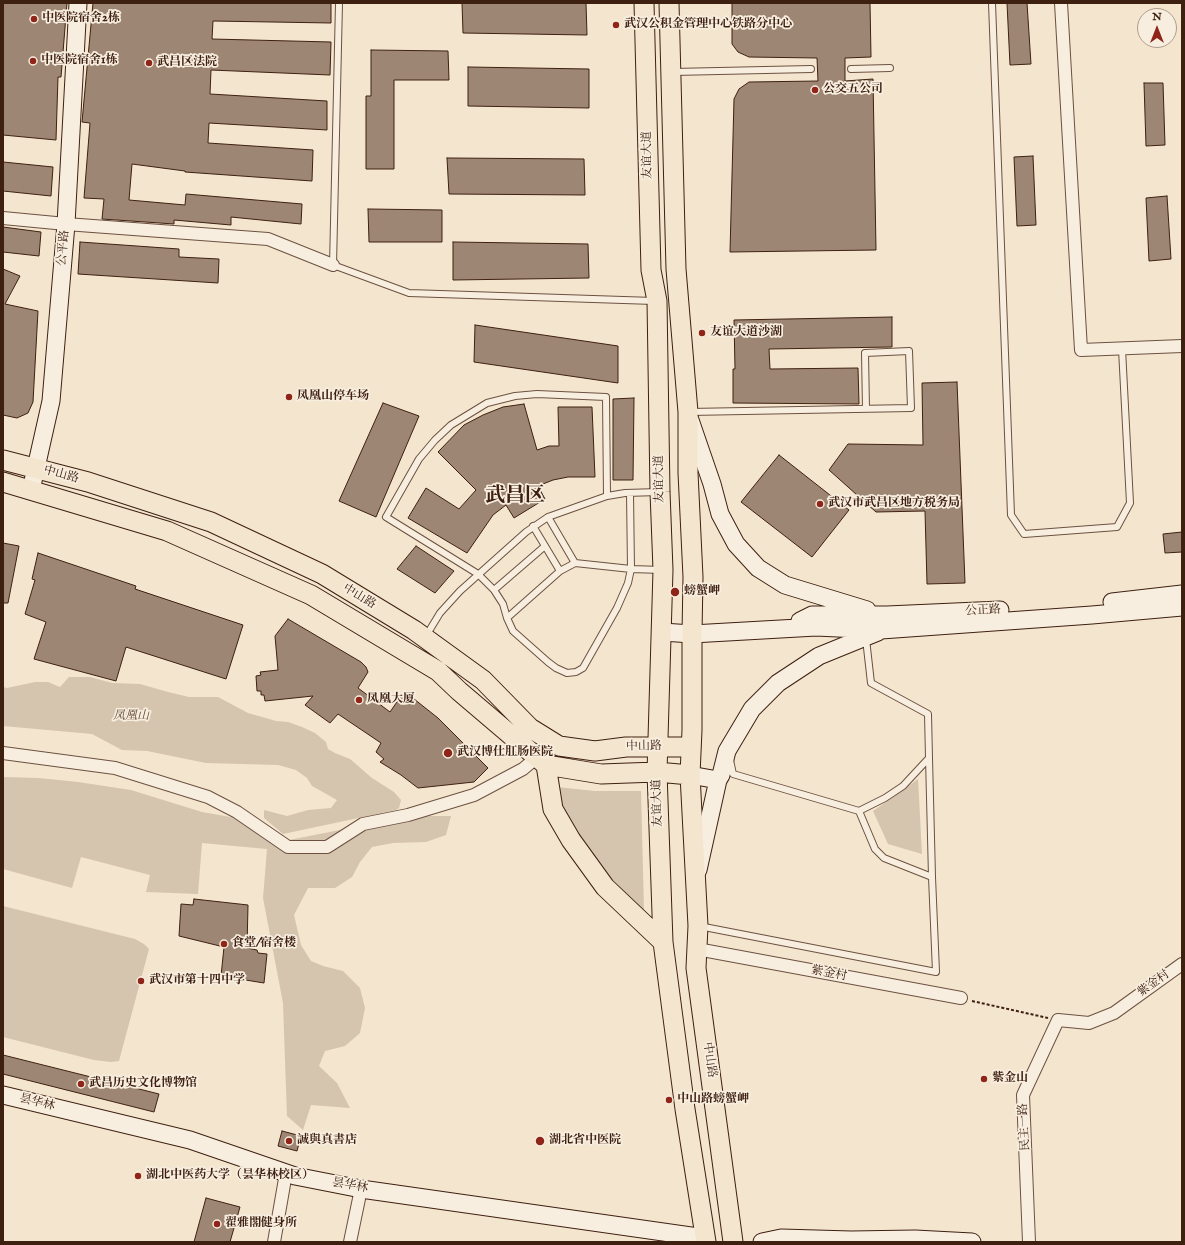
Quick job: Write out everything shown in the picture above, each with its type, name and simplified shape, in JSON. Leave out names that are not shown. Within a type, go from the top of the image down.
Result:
[{"type":"main road","name":"公平路","points":[[31,490],[51,401],[66,224],[78,3]]},
{"type":"main road","name":"友谊大道","points":[[644,3],[651,270],[657,301],[660,492],[663,570],[657,772],[664,949]]},
{"type":"main road","name":"友谊大道","points":[[669,3],[676,269],[688,412],[688,473],[693,577],[692,730],[690,775],[698,926]]},
{"type":"main road","points":[[688,412],[712,484],[720,514],[736,544],[758,568],[785,585],[878,627]]},
{"type":"main road","name":"中山路","points":[[3,460],[88,482],[211,522],[322,574],[425,637],[483,680],[530,728],[559,746],[595,751],[626,747],[691,747]]},
{"type":"main road","name":"中山路","points":[[3,482],[167,531],[311,595],[438,671],[541,762]]},
{"type":"main road","name":"公正路","points":[[878,627],[933,614],[1056,607],[1182,594]]},
{"type":"main road","name":"公正路","points":[[662,632],[692,634],[788,628],[812,615],[878,627],[1106,614],[1182,607]]},
{"type":"main road","points":[[696,882],[718,780],[721,775],[727,751],[752,709],[778,683],[819,656],[878,627]]},
{"type":"main road","points":[[705,1240],[664,949],[605,887],[571,840],[553,809],[541,762],[601,774],[657,772],[690,775],[718,780]]},
{"type":"main road","name":"中山路","points":[[698,926],[696,968],[733,1242]]},
{"type":"main road","name":"昙华林","points":[[3,1095],[190,1140],[286,1174],[361,1189],[705,1240]]},
{"type":"main road","points":[[762,1242],[781,1238],[851,1240],[915,1239],[972,1242]]},
{"type":"street","points":[[1061,3],[1082,350],[1182,346]]},
{"type":"street","points":[[3,218],[268,239],[333,265]]},
{"type":"street","points":[[3,753],[115,768],[208,797],[237,812],[288,847],[327,847],[363,824],[408,815],[474,794],[523,769],[541,762]]},
{"type":"street","name":"紫金村","points":[[697,949],[961,998]]},
{"type":"street","name":"紫金村","points":[[1058,1020],[1089,1023],[1114,1013],[1182,964]]},
{"type":"street","name":"民主一路","points":[[1029,1242],[1023,1095],[1058,1020]]},
{"type":"street","points":[[274,1242],[286,1174]]},
{"type":"street","points":[[350,1242],[361,1189]]},
{"type":"lane","points":[[339,3],[333,265],[409,293],[657,301]]},
{"type":"lane","points":[[992,3],[1011,515],[1024,534],[1117,527],[1130,503],[1122,349]]},
{"type":"lane","points":[[851,69],[890,68]]},
{"type":"lane","points":[[671,72],[811,69]]},
{"type":"lane","points":[[688,412],[866,409],[911,408],[909,351],[865,353],[866,409]]},
{"type":"lane","points":[[607,496],[606,397],[537,394],[515,396],[487,403],[451,425],[435,440],[420,459],[386,517],[478,574],[494,590],[503,604],[513,631],[548,662],[567,673],[576,672],[583,668],[617,608],[628,583],[631,569],[630,493]]},
{"type":"lane","points":[[425,637],[451,600],[478,574],[533,526],[548,517],[607,496],[630,493],[660,492]]},
{"type":"lane","points":[[548,517],[575,563]]},
{"type":"lane","points":[[533,526],[560,571]]},
{"type":"lane","points":[[494,590],[545,546]]},
{"type":"lane","points":[[508,618],[560,571],[575,563],[631,569],[663,570]]},
{"type":"lane","points":[[698,926],[936,972],[928,714],[871,683],[878,627]]},
{"type":"lane","points":[[727,751],[734,774],[859,811],[885,798],[903,786],[929,758]]},
{"type":"lane","points":[[859,811],[875,849],[884,858],[932,877]]},
{"type":"path","points":[[973,1002],[1034,1014]]},
{"type":"green space","name":"凤凰山","points":[[69,677],[90,677],[112,683],[140,684],[189,697],[218,697],[248,713],[276,721],[288,722],[302,727],[315,733],[326,742],[328,749],[350,759],[372,778],[394,792],[401,800],[399,808],[396,810],[283,834],[264,818],[264,810],[287,816],[308,810],[331,808],[337,800],[312,786],[307,778],[296,770],[278,765],[206,763],[147,751],[122,750],[92,734],[3,726],[3,687],[7,688],[35,682],[48,682],[60,687]]},
{"type":"green space","points":[[3,777],[39,778],[131,790],[202,812],[236,818],[267,837],[289,840],[411,816],[451,816],[446,835],[426,842],[393,843],[372,847],[360,862],[352,877],[335,888],[308,888],[294,915],[301,945],[311,961],[343,971],[360,988],[365,1008],[360,1033],[345,1046],[325,1051],[319,1066],[337,1083],[350,1108],[311,1105],[303,1130],[287,1116],[283,1003],[263,898],[267,849],[202,843],[198,894],[146,892],[150,875],[81,857],[72,888],[3,869]]},
{"type":"green space","points":[[918,779],[922,854],[888,844],[873,811]]},
{"type":"green space","points":[[557,787],[595,791],[641,791],[644,911],[612,879],[586,847],[554,798]]},
{"type":"green space","points":[[3,906],[135,939],[149,949],[119,1061],[111,1062],[94,1060],[3,1037]]},
{"type":"building","points":[[3,3],[67,3],[61,77],[58,77],[56,140],[3,135]]},
{"type":"building","points":[[93,3],[331,3],[331,23],[213,21],[212,39],[331,42],[330,75],[211,70],[210,94],[327,101],[327,130],[209,123],[208,143],[313,150],[312,181],[185,172],[132,164],[129,200],[185,205],[186,194],[302,204],[301,224],[231,217],[231,225],[174,220],[174,224],[102,219],[104,199],[84,198],[90,123],[82,122]]},
{"type":"building","points":[[462,3],[586,3],[587,35],[463,33]]},
{"type":"building","points":[[732,3],[870,3],[871,57],[845,58],[845,81],[873,79],[876,250],[730,252],[734,99],[739,89],[749,82],[818,81],[817,58],[749,57],[738,52],[732,44]]},
{"type":"building","points":[[1007,3],[1027,3],[1031,64],[1010,65]]},
{"type":"building","points":[[371,50],[448,51],[449,80],[394,80],[394,169],[366,169],[366,96],[371,96]]},
{"type":"building","points":[[468,67],[589,69],[589,108],[468,106]]},
{"type":"building","points":[[1144,83],[1163,83],[1165,145],[1146,146]]},
{"type":"building","points":[[1033,156],[1036,225],[1017,226],[1014,157]]},
{"type":"building","points":[[447,158],[584,159],[585,195],[449,194]]},
{"type":"building","points":[[3,162],[53,167],[51,196],[3,191]]},
{"type":"building","points":[[1167,196],[1171,259],[1149,261],[1146,198]]},
{"type":"building","points":[[368,209],[442,210],[442,242],[369,242]]},
{"type":"building","points":[[3,227],[41,232],[39,256],[3,252]]},
{"type":"building","points":[[80,242],[179,249],[179,257],[219,259],[218,283],[78,274]]},
{"type":"building","points":[[453,242],[588,244],[589,278],[453,280]]},
{"type":"building","points":[[3,269],[20,276],[5,304],[38,311],[33,402],[28,413],[17,418],[3,415]]},
{"type":"building","points":[[892,317],[892,347],[769,349],[770,369],[858,368],[859,404],[733,403],[733,369],[735,369],[734,320]]},
{"type":"building","points":[[475,325],[618,346],[618,383],[474,362]]},
{"type":"building","points":[[957,382],[965,583],[927,584],[925,511],[876,512],[829,470],[848,444],[923,445],[922,383]]},
{"type":"building","points":[[634,398],[633,480],[613,480],[613,399]]},
{"type":"building","points":[[383,403],[419,416],[376,517],[339,501]]},
{"type":"building","points":[[524,404],[537,450],[549,446],[559,446],[558,407],[592,407],[595,477],[568,477],[553,480],[538,486],[545,499],[514,518],[506,505],[493,515],[467,553],[408,518],[426,488],[459,509],[476,490],[438,452],[464,425],[503,407]]},
{"type":"building","name":"武汉市武昌区地方税务局","points":[[779,455],[849,510],[812,557],[741,502]]},
{"type":"building","points":[[1182,532],[1182,552],[1165,553],[1163,534]]},
{"type":"building","points":[[3,543],[19,546],[8,603],[3,603]]},
{"type":"building","points":[[416,546],[454,571],[435,593],[397,569]]},
{"type":"building","points":[[38,553],[136,586],[135,589],[243,625],[226,679],[126,647],[116,681],[34,659],[46,622],[25,614],[35,580],[32,579]]},
{"type":"building","name":"凤凰大厦","points":[[288,619],[361,662],[366,667],[368,672],[358,688],[390,712],[401,696],[409,695],[438,718],[488,768],[474,782],[418,788],[380,762],[384,759],[376,752],[381,743],[338,714],[330,723],[305,705],[313,696],[265,701],[264,695],[261,695],[261,691],[257,691],[256,676],[261,675],[260,672],[278,670],[275,636]]},
{"type":"building","name":"食堂/宿舍楼","points":[[194,899],[248,905],[247,948],[257,950],[258,953],[267,954],[264,983],[221,976],[224,947],[179,936],[181,904],[193,905]]},
{"type":"building","name":"武昌历史文化博物馆","points":[[3,1055],[159,1094],[154,1112],[3,1074]]},
{"type":"building","name":"誠與真書店","points":[[282,1131],[301,1136],[297,1151],[278,1146]]},
{"type":"building","name":"翟雅閣健身所","points":[[206,1198],[240,1207],[230,1242],[194,1242]]},
{"type":"place","name":"中医院宿舍2栋","points":[[34,19]]},
{"type":"place","name":"武汉公积金管理中心铁路分中心","points":[[616,25]]},
{"type":"place","name":"中医院宿舍1栋","points":[[33,61]]},
{"type":"place","name":"武昌区法院","points":[[149,63]]},
{"type":"place","name":"公交五公司","points":[[815,90]]},
{"type":"place","name":"友谊大道沙湖","points":[[702,333]]},
{"type":"place","name":"凤凰山停车场","points":[[289,397]]},
{"type":"place","name":"武汉市武昌区地方税务局","points":[[820,504]]},
{"type":"place","name":"螃蟹岬","points":[[675,592]]},
{"type":"place","name":"凤凰大厦","points":[[359,700]]},
{"type":"place","name":"武汉博仕肛肠医院","points":[[448,753]]},
{"type":"place","name":"食堂/宿舍楼","points":[[224,944]]},
{"type":"place","name":"武汉市第十四中学","points":[[141,981]]},
{"type":"place","name":"紫金山","points":[[984,1079]]},
{"type":"place","name":"武昌历史文化博物馆","points":[[81,1084]]},
{"type":"place","name":"中山路螃蟹岬","points":[[669,1100]]},
{"type":"place","name":"誠與真書店","points":[[289,1141]]},
{"type":"place","name":"湖北省中医院","points":[[540,1141]]},
{"type":"place","name":"湖北中医药大学（昙华林校区）","points":[[138,1176]]},
{"type":"place","name":"翟雅閣健身所","points":[[217,1224]]},
{"type":"district","name":"武昌区","points":[[515,497]]}]
